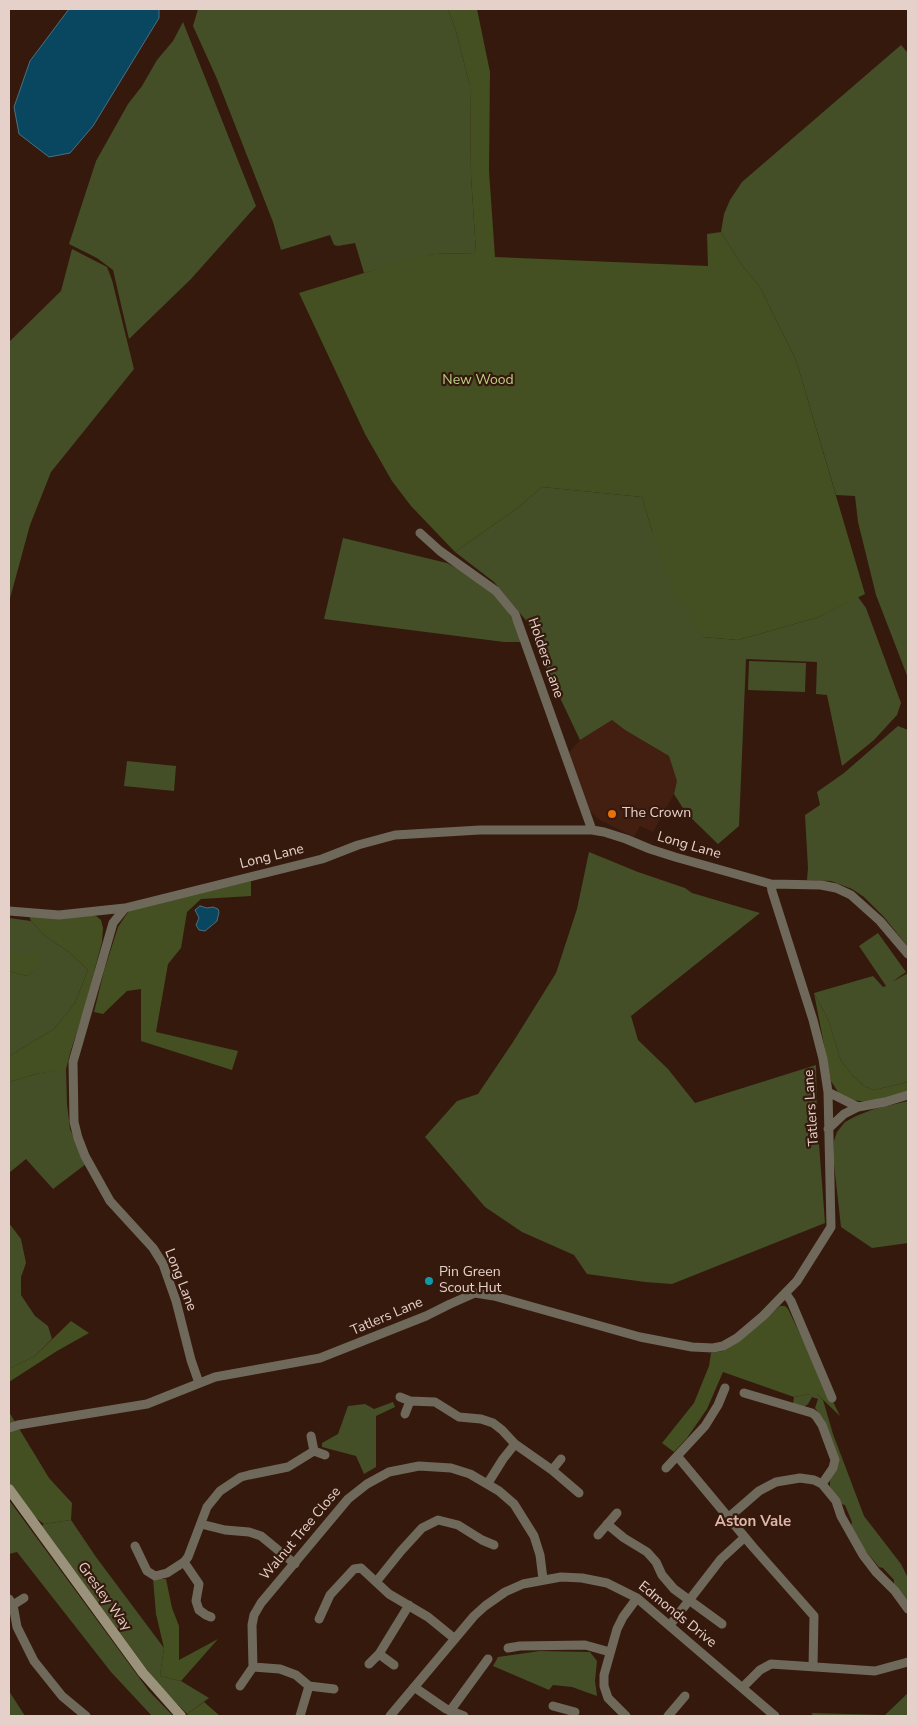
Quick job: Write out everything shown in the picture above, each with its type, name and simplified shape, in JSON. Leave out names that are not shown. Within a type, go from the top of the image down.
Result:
[{"type":"street","name":"Holders Lane","points":[[420,533],[454,562],[496,591],[515,614],[592,830]]},
{"type":"street","name":"Long Lane","points":[[199,1383],[176,1301],[163,1264],[153,1248],[110,1201],[85,1156],[74,1122],[73,1062],[113,923],[125,908],[322,859],[358,845],[395,835],[480,830],[592,830],[626,839],[650,850],[772,884],[836,888],[851,895],[880,920],[908,954]]},
{"type":"street","name":"Tatlers Lane","points":[[9,1428],[18,1424],[147,1404],[199,1383],[232,1374],[320,1358],[426,1316],[475,1293],[494,1296],[640,1337],[692,1347],[713,1348],[723,1346],[743,1334],[786,1294],[797,1281],[831,1227],[828,1092],[818,1040],[772,891],[772,884]]},
{"type":"street","points":[[9,911],[59,915],[125,908]]},
{"type":"street","points":[[828,1092],[858,1107]]},
{"type":"street","points":[[828,1129],[844,1114],[858,1107],[908,1095]]},
{"type":"street","points":[[786,1294],[791,1301],[832,1398]]},
{"type":"street","points":[[666,1468],[705,1426],[718,1405],[725,1388]]},
{"type":"street","points":[[744,1393],[812,1413],[820,1421],[835,1460],[833,1468],[822,1484]]},
{"type":"street","points":[[400,1398],[410,1401],[432,1401],[439,1403],[459,1416],[488,1421],[502,1430],[516,1444],[552,1470],[578,1493]]},
{"type":"street","points":[[405,1414],[410,1401]]},
{"type":"street","points":[[311,1436],[314,1452]]},
{"type":"street","points":[[488,1483],[503,1458],[516,1444]]},
{"type":"street","points":[[135,1546],[147,1571],[155,1576],[167,1573],[184,1562],[191,1552],[211,1500],[227,1486],[249,1475],[288,1467],[314,1452],[325,1455]]},
{"type":"street","points":[[678,1456],[728,1518],[814,1616],[813,1667]]},
{"type":"street","points":[[552,1470],[561,1459]]},
{"type":"street","name":"Walnut Tree Close","points":[[253,1667],[252,1625],[254,1615],[261,1603],[348,1499],[366,1484],[389,1472],[419,1466],[440,1466],[460,1470],[488,1483],[507,1497],[522,1515],[537,1545],[543,1579]]},
{"type":"street","points":[[728,1518],[759,1491],[776,1482],[800,1478],[814,1480],[822,1484],[836,1501],[841,1516],[863,1555],[876,1572],[895,1591],[908,1609]]},
{"type":"street","name":"Gresley Way","points":[[9,1489],[143,1673],[181,1716]]},
{"type":"street","points":[[598,1535],[617,1513]]},
{"type":"street","points":[[376,1582],[422,1528],[438,1520],[458,1525],[482,1540],[494,1544]]},
{"type":"street","points":[[201,1524],[225,1530],[249,1532],[261,1536],[295,1564]]},
{"type":"street","points":[[607,1524],[624,1538],[641,1547],[652,1556],[668,1582],[722,1624]]},
{"type":"street","points":[[670,1625],[721,1559],[745,1537]]},
{"type":"street","points":[[477,1550],[482,1540]]},
{"type":"street","points":[[184,1562],[198,1584],[196,1602],[200,1610],[211,1617]]},
{"type":"street","points":[[318,1620],[330,1595],[354,1569],[361,1568],[389,1594],[428,1617],[455,1640]]},
{"type":"street","name":"Edmonds Drive","points":[[390,1716],[474,1616],[505,1592],[523,1584],[562,1577],[596,1580],[614,1586],[637,1598],[775,1716]]},
{"type":"street","points":[[24,1598],[11,1602],[17,1627],[34,1660],[62,1696],[86,1716]]},
{"type":"street","points":[[626,1716],[612,1703],[605,1690],[604,1675],[620,1624],[637,1598]]},
{"type":"street","points":[[369,1664],[379,1654],[409,1605]]},
{"type":"street","points":[[508,1648],[520,1641],[586,1645],[610,1652]]},
{"type":"street","points":[[379,1654],[394,1665]]},
{"type":"street","points":[[450,1711],[488,1659]]},
{"type":"street","points":[[743,1687],[760,1670],[771,1664],[874,1671],[908,1662]]},
{"type":"street","points":[[240,1686],[253,1667],[280,1669],[296,1674],[309,1686],[334,1688]]},
{"type":"street","points":[[470,1667],[478,1674]]},
{"type":"street","points":[[300,1716],[309,1686]]},
{"type":"street","points":[[414,1687],[450,1711],[464,1716]]},
{"type":"street","points":[[668,1716],[682,1700],[688,1710]]},
{"type":"street","points":[[553,1706],[563,1713],[574,1712]]},
{"type":"shaded area","points":[[612,720],[625,730],[669,756],[678,781],[674,794],[653,832],[640,826],[634,837],[600,820],[587,809],[567,755],[580,740]]},
{"type":"green space","points":[[198,9],[448,9],[456,31],[470,86],[471,176],[476,253],[434,254],[364,273],[355,243],[334,245],[330,235],[281,250],[273,222],[217,79],[193,26]]},
{"type":"green space","name":"New Wood","points":[[448,9],[477,9],[490,72],[489,171],[495,257],[708,266],[707,234],[721,232],[741,264],[760,287],[796,360],[865,594],[819,617],[738,640],[703,637],[677,600],[642,497],[542,487],[516,509],[455,552],[411,506],[392,481],[365,434],[299,293],[403,261],[434,254],[476,253],[471,176],[470,86],[456,31]]},
{"type":"green space","points":[[183,22],[256,206],[191,279],[129,339],[113,270],[97,258],[69,244],[96,161],[128,104],[142,86],[157,60],[173,41]]},
{"type":"green space","points":[[901,45],[908,53],[908,678],[876,595],[858,522],[855,496],[836,495],[796,360],[760,287],[741,264],[721,232],[724,214],[730,200],[742,182]]},
{"type":"green space","points":[[72,249],[107,267],[112,280],[134,369],[51,472],[30,525],[9,602],[9,342],[61,291]]},
{"type":"green space","points":[[542,487],[642,497],[652,531],[703,637],[738,640],[819,617],[858,597],[866,608],[901,703],[897,715],[874,740],[842,766],[827,695],[816,694],[817,662],[746,659],[739,826],[718,844],[686,813],[674,794],[677,781],[669,756],[625,730],[612,720],[580,740],[537,649],[529,624],[494,582],[455,552],[516,509]]},
{"type":"green space","points":[[343,538],[447,563],[462,571],[494,594],[508,611],[524,642],[504,642],[324,619]]},
{"type":"green space","points":[[749,661],[806,663],[805,692],[748,690]]},
{"type":"green space","points":[[898,726],[908,730],[908,947],[884,917],[864,897],[852,889],[831,881],[807,880],[805,815],[820,805],[817,792],[844,773]]},
{"type":"green space","points":[[127,761],[176,766],[174,791],[124,786]]},
{"type":"green space","points":[[589,852],[638,872],[685,888],[692,893],[760,913],[631,1016],[638,1040],[668,1069],[695,1103],[816,1065],[817,1118],[825,1223],[672,1284],[587,1274],[574,1255],[522,1232],[485,1207],[425,1137],[457,1101],[478,1094],[556,973],[577,909]]},
{"type":"green space","points":[[251,881],[251,896],[201,899],[187,912],[181,948],[168,964],[156,1032],[238,1051],[232,1070],[141,1041],[141,989],[127,991],[103,1014],[94,1012],[104,971],[118,927],[130,909]]},
{"type":"green space","points":[[29,915],[96,916],[101,920],[103,928],[102,942],[66,1069],[36,1074],[9,1082],[9,1056],[54,1029],[75,1003],[88,970],[69,952],[45,936],[31,921]]},
{"type":"green space","points":[[9,918],[31,921],[45,936],[69,952],[88,970],[75,1003],[54,1029],[9,1056],[9,971],[27,976],[38,968],[39,955],[9,955]]},
{"type":"green space","points":[[878,933],[906,972],[892,982],[908,973],[908,1082],[874,1090],[864,1086],[841,1061],[828,1019],[814,993],[873,976],[883,987],[886,986],[859,946]]},
{"type":"green space","points":[[39,954],[39,968],[27,976],[9,971],[9,955]]},
{"type":"green space","points":[[814,993],[828,1019],[841,1061],[853,1076],[864,1086],[874,1090],[908,1082],[908,1092],[870,1102],[850,1100],[840,1095],[831,1081]]},
{"type":"green space","points":[[66,1069],[70,1129],[86,1164],[53,1189],[26,1159],[9,1173],[9,1082]]},
{"type":"green space","points":[[908,1101],[908,1243],[872,1248],[841,1227],[833,1155],[834,1141],[837,1132],[845,1122],[856,1116],[874,1109]]},
{"type":"green space","points":[[9,1223],[21,1239],[26,1263],[21,1277],[21,1295],[35,1316],[48,1326],[52,1339],[35,1356],[9,1369]]},
{"type":"green space","points":[[780,1306],[785,1306],[788,1309],[840,1416],[817,1394],[794,1397],[723,1372],[707,1409],[687,1438],[674,1452],[662,1443],[694,1403],[709,1366],[711,1353],[723,1351],[737,1342]]},
{"type":"green space","points":[[71,1321],[89,1333],[9,1382],[9,1369],[35,1356]]},
{"type":"green space","points":[[817,1394],[823,1400],[833,1434],[864,1516],[901,1564],[908,1578],[908,1602],[894,1585],[894,1580],[883,1568],[879,1567],[864,1549],[851,1526],[852,1522],[845,1505],[841,1504],[830,1487],[830,1480],[839,1462],[824,1420],[815,1408],[818,1399],[812,1397],[804,1407],[793,1404],[794,1397]]},
{"type":"green space","points":[[393,1402],[395,1407],[376,1416],[376,1467],[364,1474],[356,1456],[322,1447],[322,1443],[338,1434],[348,1406],[365,1404],[374,1409]]},
{"type":"green space","points":[[9,1412],[49,1478],[72,1503],[71,1520],[44,1524],[32,1515],[9,1482]]},
{"type":"green space","points":[[9,1500],[149,1691],[173,1716],[152,1716],[111,1672],[17,1552],[9,1554]]},
{"type":"green space","points":[[71,1520],[96,1557],[164,1648],[160,1676],[181,1681],[209,1698],[187,1714],[156,1682],[42,1526],[44,1524]]},
{"type":"green space","points":[[153,1579],[166,1579],[172,1608],[179,1626],[179,1660],[218,1639],[181,1681],[160,1676],[164,1648],[156,1614]]},
{"type":"green space","points":[[540,1651],[590,1652],[597,1661],[595,1681],[597,1696],[572,1687],[553,1685],[549,1690],[493,1666],[498,1657]]},
{"type":"green space","points":[[9,1691],[25,1716],[9,1716]]},
{"type":"green space","points":[[908,1693],[908,1716],[814,1716],[811,1713],[885,1715]]},
{"type":"green space","points":[[204,1702],[220,1716],[189,1716],[187,1714]]},
{"type":"water","points":[[69,9],[159,9],[159,18],[93,126],[70,153],[49,157],[19,134],[14,107],[30,61]]},
{"type":"water","points":[[200,906],[213,907],[218,909],[219,912],[217,921],[205,931],[199,930],[196,925],[199,918],[195,910]]},
{"type":"place","name":"The Crown","points":[[612,814]]},
{"type":"place","name":"Pin Green Scout Hut","points":[[429,1281]]},
{"type":"district","name":"Aston Vale","points":[[753,1522]]}]
